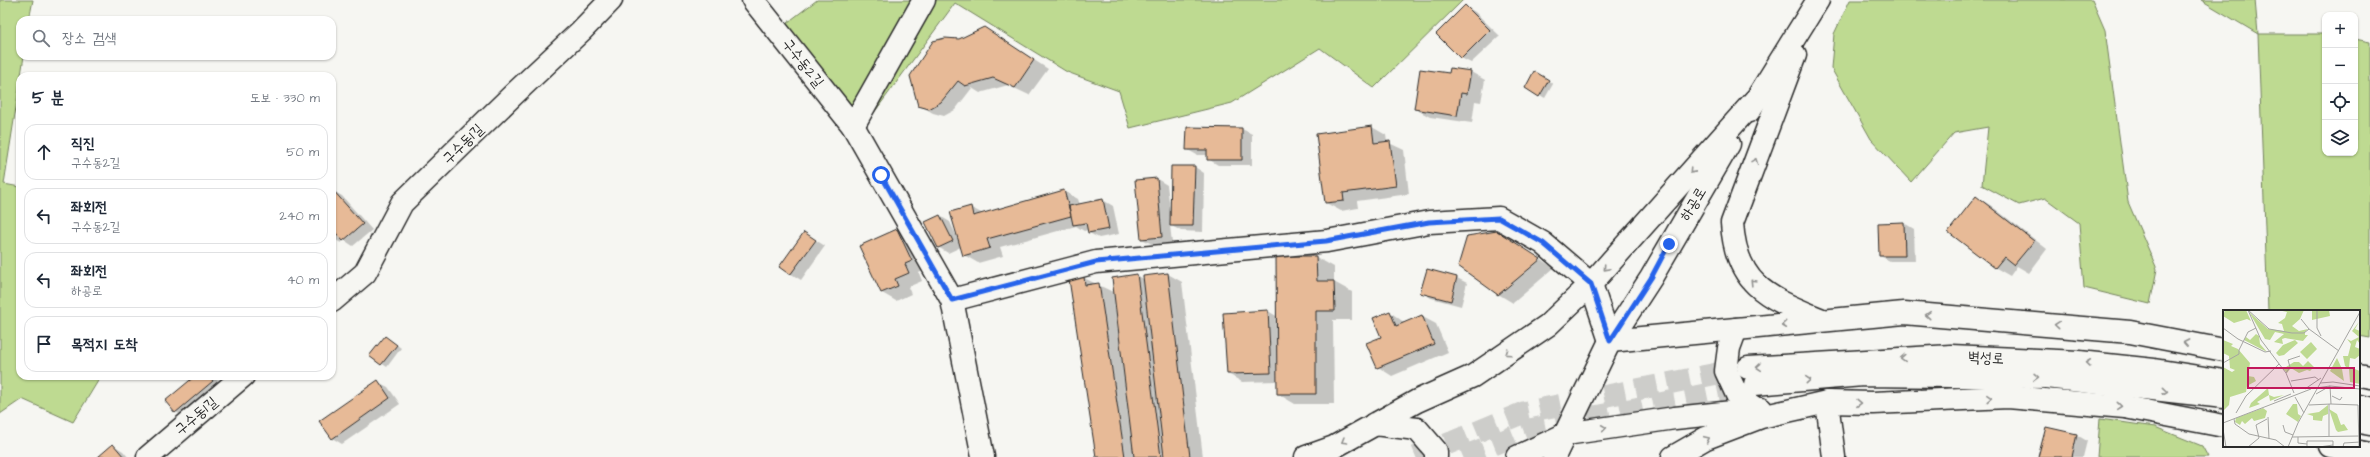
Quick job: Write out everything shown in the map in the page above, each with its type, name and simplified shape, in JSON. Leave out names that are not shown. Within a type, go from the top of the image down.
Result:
[{"type":"main road","name":"구수동1길","points":[[336,298],[365,273],[402,203],[611,0]]},
{"type":"main road","name":"구수동2길","points":[[753,0],[853,126],[952,300],[983,457]]},
{"type":"main road","points":[[853,126],[924,0]]},
{"type":"main road","points":[[1815,5],[1732,223],[1733,241],[1745,273],[1760,288],[1781,302],[1823,321]]},
{"type":"main road","name":"하공로","points":[[1554,457],[1610,341],[1651,278],[1756,100],[1815,5]]},
{"type":"main road","points":[[1306,457],[1334,447],[1374,424],[1474,376],[1548,326],[1591,284],[1756,100]]},
{"type":"main road","points":[[952,300],[1096,262],[1326,241],[1429,222],[1499,218],[1543,243],[1591,284],[1610,341],[1904,313],[2130,332],[2223,350]]},
{"type":"main road","points":[[1736,329],[1729,348],[1726,371],[1738,397],[1758,410]]},
{"type":"main road","name":"벽성로","points":[[2223,381],[2154,370],[2079,362],[1951,356],[1752,376],[1864,375],[2046,377],[2223,397]]},
{"type":"main road","points":[[2360,375],[2370,377]]},
{"type":"main road","name":"구수동1길","points":[[148,457],[239,380]]},
{"type":"main road","points":[[1518,457],[1566,434],[1675,418],[1827,402],[1873,404],[2008,397],[2125,406],[2223,426]]},
{"type":"main road","points":[[1673,457],[1706,438],[1761,417],[1827,402]]},
{"type":"main road","points":[[1827,402],[1834,457]]},
{"type":"main road","points":[[2360,406],[2370,408]]},
{"type":"main road","points":[[2360,422],[2370,424]]},
{"type":"main road","points":[[1374,424],[1417,429],[1436,451],[1436,457]]},
{"type":"main road","points":[[2335,447],[2370,454]]},
{"type":"green space","points":[[0,0],[33,0],[30,16],[16,16],[16,60],[23,60],[22,72],[16,72],[16,107],[4,184],[16,186],[16,380],[99,380],[73,422],[22,399],[0,414]]},
{"type":"green space","points":[[817,0],[1463,0],[1374,88],[1320,48],[1232,103],[1130,128],[1119,91],[1067,72],[955,3],[865,125],[783,26]]},
{"type":"green space","points":[[1850,0],[2092,0],[2105,30],[2128,202],[2157,269],[2150,304],[2084,288],[2079,223],[2045,198],[2019,205],[1982,185],[1988,127],[1954,133],[1911,182],[1871,139],[1831,68],[1834,34]]},
{"type":"green space","points":[[2201,0],[2255,0],[2258,34]]},
{"type":"green space","points":[[2258,34],[2322,34],[2322,156],[2358,156],[2358,40],[2370,42],[2370,338],[2360,336],[2360,310],[2268,310]]},
{"type":"green space","points":[[2100,419],[2155,427],[2202,446],[2208,457],[2097,457]]},
{"type":"building","points":[[1465,5],[1490,30],[1461,59],[1436,34]]},
{"type":"building","points":[[984,27],[1034,60],[1015,88],[993,78],[965,86],[958,81],[941,102],[929,109],[918,106],[910,76],[933,41],[945,38],[959,39]]},
{"type":"building","points":[[1450,68],[1471,71],[1467,94],[1461,93],[1457,116],[1414,109],[1420,69],[1449,73]]},
{"type":"building","points":[[1534,71],[1549,80],[1539,97],[1525,88]]},
{"type":"building","points":[[1372,126],[1374,143],[1390,141],[1396,186],[1343,193],[1344,201],[1325,203],[1316,134]]},
{"type":"building","points":[[1187,127],[1242,128],[1242,160],[1207,160],[1207,150],[1186,150]]},
{"type":"building","points":[[1171,166],[1195,166],[1193,226],[1170,226]]},
{"type":"building","points":[[1157,178],[1162,237],[1141,239],[1135,180]]},
{"type":"building","points":[[1064,190],[1071,216],[987,239],[990,248],[963,256],[950,212],[971,206],[973,216]]},
{"type":"building","points":[[336,194],[363,224],[343,241],[336,233]]},
{"type":"building","points":[[1976,196],[2034,241],[2014,265],[2004,257],[1995,268],[1948,232]]},
{"type":"building","points":[[1103,199],[1109,229],[1088,233],[1086,223],[1073,225],[1069,206]]},
{"type":"building","points":[[940,215],[953,241],[938,248],[925,222]]},
{"type":"building","points":[[1904,222],[1905,256],[1879,256],[1878,223]]},
{"type":"building","points":[[897,229],[912,261],[905,264],[909,273],[895,279],[898,286],[881,293],[859,246]]},
{"type":"building","points":[[1497,231],[1541,259],[1498,295],[1458,266],[1467,236]]},
{"type":"building","points":[[804,232],[816,240],[790,275],[779,267]]},
{"type":"building","points":[[1276,256],[1316,256],[1317,281],[1334,281],[1335,311],[1316,311],[1316,394],[1277,394]]},
{"type":"building","points":[[1427,269],[1457,277],[1451,301],[1420,293]]},
{"type":"building","points":[[1168,273],[1190,457],[1164,457],[1143,276]]},
{"type":"building","points":[[1137,274],[1161,457],[1134,457],[1112,278]]},
{"type":"building","points":[[1084,277],[1085,285],[1099,283],[1125,457],[1096,457],[1069,279]]},
{"type":"building","points":[[1268,310],[1271,373],[1227,374],[1223,313]]},
{"type":"building","points":[[1390,311],[1396,326],[1422,315],[1434,344],[1377,368],[1366,343],[1381,337],[1373,318]]},
{"type":"building","points":[[385,336],[397,345],[381,365],[369,356]]},
{"type":"building","points":[[190,380],[213,381],[175,413],[165,401]]},
{"type":"building","points":[[378,380],[390,398],[332,439],[319,421]]},
{"type":"building","points":[[2046,427],[2077,434],[2072,457],[2038,457]]},
{"type":"building","points":[[113,444],[124,457],[98,457]]},
{"type":"tunnel","points":[[1416,457],[1525,412],[1745,368]]},
{"type":"tunnel","points":[[1463,457],[1532,429],[1753,385]]},
{"type":"route","points":[[881,175],[952,300],[1096,262],[1326,241],[1429,222],[1499,218],[1543,243],[1591,284],[1610,341],[1651,278],[1669,244]]}]
